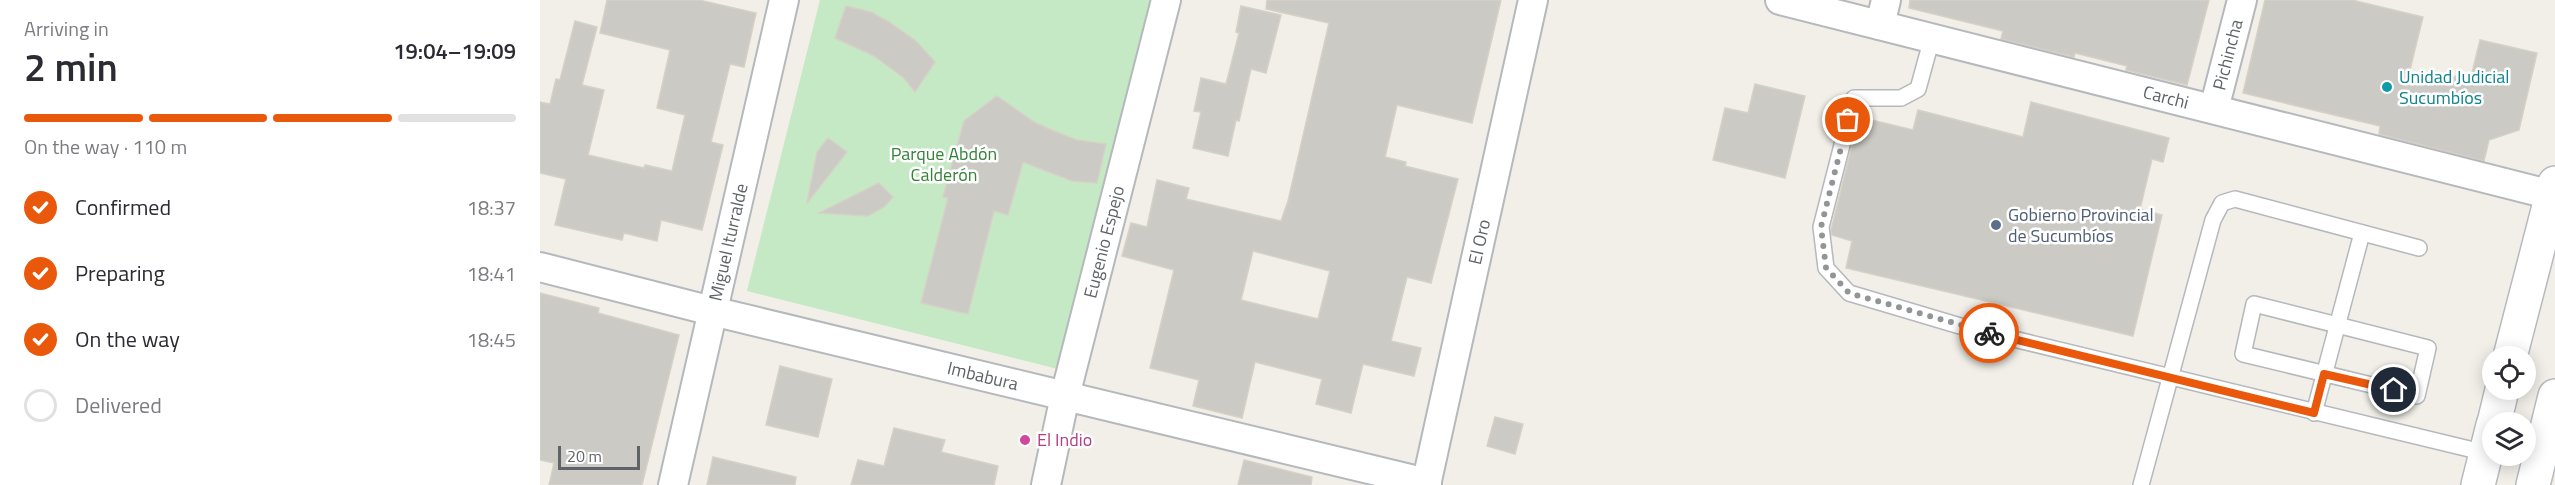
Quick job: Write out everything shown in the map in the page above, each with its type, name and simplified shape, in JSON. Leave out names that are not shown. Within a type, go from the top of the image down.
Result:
[{"type":"street","name":"Miguel Iturralde","points":[[673,485],[783,0]]},
{"type":"street","name":"Eugenio Espejo","points":[[1046,485],[1065,396],[1166,0]]},
{"type":"street","name":"El Oro","points":[[1427,484],[1533,0]]},
{"type":"street","name":"Carchi","points":[[1780,0],[1883,13],[1932,38],[2214,109],[2554,189]]},
{"type":"street","name":"Pichincha","points":[[2214,109],[2242,0]]},
{"type":"street","points":[[2514,346],[2554,189]]},
{"type":"street","name":"Imbabura","points":[[540,267],[712,311],[1427,484]]},
{"type":"street","points":[[2534,485],[2555,396]]},
{"type":"street","points":[[2478,485],[2483,466]]},
{"type":"lane","points":[[1932,38],[1918,89],[1901,98],[1854,98],[1821,227],[1826,268],[1849,293],[1960,326],[2314,413],[2482,433]]},
{"type":"lane","points":[[2140,485],[2213,220],[2222,203],[2235,199],[2419,248]]},
{"type":"lane","points":[[2314,413],[2362,233]]},
{"type":"lane","points":[[2254,304],[2428,348],[2417,396],[2324,374],[2243,354],[2254,304]]},
{"type":"green space","name":"Parque Abdón Calderón","points":[[820,0],[1150,0],[1058,369],[747,291]]},
{"type":"building","points":[[607,0],[699,0],[756,13],[744,67],[730,64],[711,142],[723,145],[702,230],[661,220],[657,241],[624,233],[622,240],[555,225],[566,179],[540,173],[540,102],[550,104],[556,79],[560,80],[575,21],[597,27],[582,85],[604,90],[588,155],[644,168],[645,165],[672,171],[685,115],[657,108],[670,50],[600,33]]},
{"type":"building","points":[[1267,0],[1501,0],[1472,123],[1397,105],[1385,157],[1406,162],[1405,166],[1458,179],[1431,283],[1407,277],[1391,341],[1421,348],[1414,376],[1363,364],[1351,413],[1316,404],[1322,379],[1255,362],[1242,418],[1193,406],[1199,380],[1150,368],[1174,270],[1122,256],[1131,223],[1147,227],[1157,180],[1189,188],[1186,199],[1281,221],[1288,201],[1329,23],[1266,9]],"holes":[[[1253,251],[1330,271],[1318,319],[1241,300]]]},
{"type":"building","points":[[1910,0],[2209,0],[2187,85],[2126,70],[2127,66],[2075,53],[2074,57],[2001,39],[2003,31],[1909,8]]},
{"type":"building","name":"Unidad Judicial Sucumbíos","points":[[2265,0],[2352,0],[2423,17],[2406,86],[2472,73],[2480,40],[2537,53],[2519,130],[2489,140],[2484,161],[2379,134],[2380,126],[2243,93]]},
{"type":"building","points":[[846,6],[871,12],[889,22],[916,41],[935,62],[915,92],[904,78],[874,56],[835,38]]},
{"type":"building","points":[[1241,6],[1281,15],[1266,73],[1251,69],[1228,156],[1193,148],[1201,112],[1194,111],[1201,78],[1226,84],[1239,33],[1236,32]]},
{"type":"building","points":[[1755,84],[1805,96],[1785,178],[1713,160],[1725,108],[1748,113]]},
{"type":"building","points":[[997,96],[1034,122],[1054,131],[1077,140],[1106,144],[1097,183],[1072,181],[1023,162],[1008,215],[994,211],[968,314],[921,303],[948,198],[943,197],[964,121]]},
{"type":"building","name":"Gobierno Provincial de Sucumbíos","points":[[2031,102],[2169,138],[2163,162],[2152,159],[2140,209],[2162,215],[2133,336],[1846,268],[1852,241],[1832,235],[1831,230],[1859,117],[1913,130],[1918,110],[2023,137]]},
{"type":"building","points":[[828,138],[847,152],[807,203],[817,152]]},
{"type":"building","points":[[879,183],[893,197],[884,207],[868,216],[819,213]]},
{"type":"building","points":[[540,293],[599,308],[598,313],[679,335],[642,485],[549,485],[554,463],[540,460]]},
{"type":"building","points":[[780,366],[832,379],[818,437],[766,425]]},
{"type":"building","points":[[1495,417],[1523,424],[1515,454],[1487,446]]},
{"type":"building","points":[[894,428],[945,440],[941,452],[998,466],[994,485],[851,485],[858,460],[884,466]]},
{"type":"building","points":[[713,457],[796,477],[795,485],[707,485]]},
{"type":"building","points":[[1244,460],[1312,477],[1311,485],[1238,485]]},
{"type":"way so far","points":[[1848,120],[1821,227],[1826,268],[1849,293],[1989,333]]},
{"type":"place","name":"Unidad Judicial Sucumbíos","points":[[2387,87]]},
{"type":"place","name":"Gobierno Provincial de Sucumbíos","points":[[1996,225]]},
{"type":"place","name":"El Indio","points":[[1025,440]]},
{"type":"route","points":[[1989,333],[2314,413],[2324,374],[2394,390]]}]
